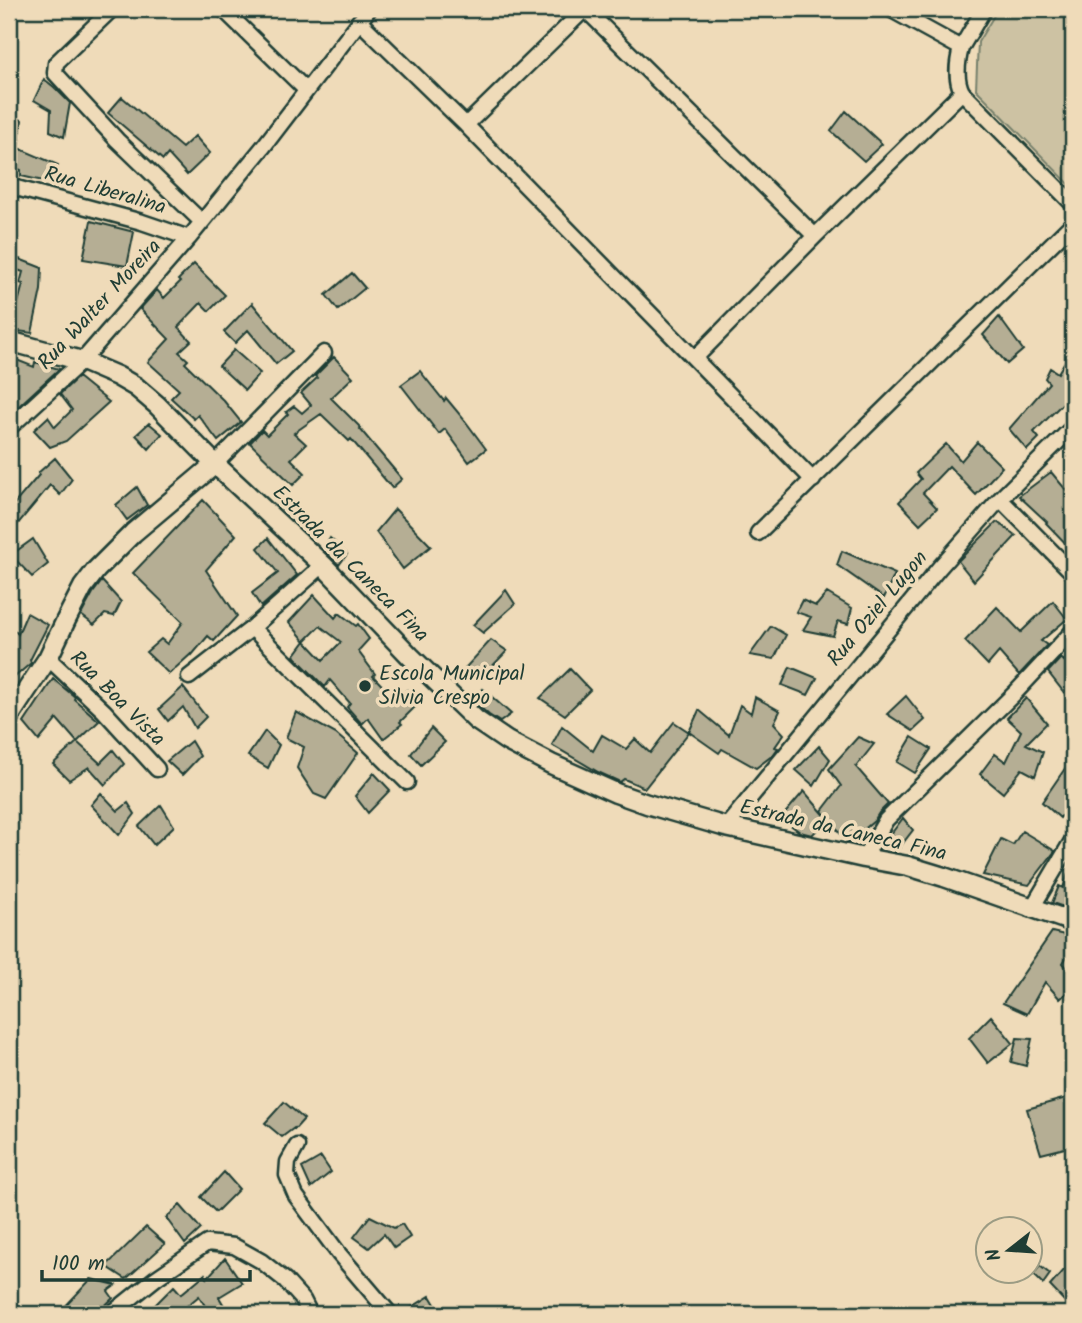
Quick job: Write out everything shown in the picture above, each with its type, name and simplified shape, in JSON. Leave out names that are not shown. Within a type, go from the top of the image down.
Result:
[{"type":"street","points":[[112,9],[56,62],[55,73],[117,140],[202,222]]},
{"type":"street","points":[[223,9],[306,90]]},
{"type":"street","name":"Rua Walter Moreira","points":[[9,428],[82,361],[189,238],[264,146],[369,9]]},
{"type":"street","points":[[466,125],[585,9],[815,236]]},
{"type":"street","points":[[890,9],[961,48]]},
{"type":"street","points":[[984,9],[961,48],[958,84],[962,92],[1073,204]]},
{"type":"street","points":[[359,21],[466,125],[813,480]]},
{"type":"street","points":[[695,358],[962,92]]},
{"type":"street","name":"Rua Liberalina","points":[[9,186],[142,222],[189,238]]},
{"type":"street","points":[[758,533],[1073,223]]},
{"type":"street","name":"Estrada da Caneca Fina","points":[[9,341],[82,361],[108,371],[136,387],[158,405],[215,464],[323,565],[476,720],[551,764],[647,804],[726,827],[920,869],[1073,922]]},
{"type":"street","points":[[9,717],[48,658],[83,587],[96,570],[133,533],[215,464],[324,353]]},
{"type":"street","name":"Rua Oziel Lugon","points":[[726,827],[909,604],[1000,499],[1073,427]]},
{"type":"street","points":[[1000,499],[1073,573]]},
{"type":"street","points":[[189,677],[252,628],[323,565]]},
{"type":"street","points":[[252,628],[407,782]]},
{"type":"street","points":[[864,858],[886,820],[1016,692],[1073,631]]},
{"type":"street","name":"Rua Boa Vista","points":[[48,658],[104,711],[157,769]]},
{"type":"street","points":[[1032,908],[1073,839]]},
{"type":"street","points":[[297,1146],[288,1162],[287,1175],[296,1196],[339,1254],[390,1314]]},
{"type":"street","points":[[117,1312],[156,1278],[207,1243],[234,1246],[261,1261],[285,1280],[303,1300],[310,1314]]},
{"type":"shaded area","points":[[998,9],[1073,9],[1073,188],[976,89],[978,42]]},
{"type":"building","points":[[44,79],[70,103],[64,137],[50,131],[51,110],[34,100]]},
{"type":"building","points":[[122,97],[182,148],[195,136],[210,153],[187,175],[168,154],[163,160],[108,113]]},
{"type":"building","points":[[846,111],[882,144],[864,161],[831,131]]},
{"type":"building","points":[[9,114],[22,120],[18,148],[58,165],[52,183],[21,176],[21,170],[9,166]]},
{"type":"building","points":[[91,221],[134,232],[127,266],[83,259]]},
{"type":"building","points":[[9,255],[42,268],[41,290],[32,333],[11,330],[23,284],[20,283],[23,272],[9,267]]},
{"type":"building","points":[[194,264],[225,295],[209,311],[201,303],[178,327],[191,341],[179,352],[188,360],[185,363],[224,401],[241,422],[218,441],[198,415],[194,419],[171,398],[179,390],[148,362],[169,339],[140,309],[157,290],[164,298]]},
{"type":"building","points":[[352,273],[365,288],[338,310],[326,295]]},
{"type":"building","points":[[252,303],[292,351],[276,364],[248,330],[235,343],[224,332]]},
{"type":"building","points":[[999,317],[1023,350],[1007,364],[983,335]]},
{"type":"building","points":[[1073,348],[1073,413],[1064,402],[1034,432],[1039,438],[1027,450],[1009,429],[1049,383],[1045,378],[1050,368],[1058,373]]},
{"type":"building","points":[[234,350],[260,373],[245,390],[219,366]]},
{"type":"building","points":[[9,357],[34,367],[35,362],[59,369],[9,415]]},
{"type":"building","points":[[334,357],[353,377],[331,398],[361,428],[402,479],[392,488],[351,439],[349,441],[321,414],[294,433],[306,444],[291,459],[305,473],[293,485],[250,443],[262,430],[267,435],[294,406],[302,413],[311,405],[301,393]]},
{"type":"building","points":[[420,371],[444,401],[446,398],[486,449],[469,462],[445,429],[439,434],[401,385]]},
{"type":"building","points":[[78,377],[109,402],[66,441],[50,447],[34,430],[48,417],[55,427],[72,410],[60,394]]},
{"type":"building","points":[[149,423],[162,434],[149,449],[136,435]]},
{"type":"building","points":[[977,442],[1002,467],[976,495],[949,466],[923,493],[937,508],[920,524],[899,502],[921,479],[916,473],[946,444],[961,461]]},
{"type":"building","points":[[55,458],[72,479],[60,495],[50,485],[17,525],[9,515],[9,510],[38,473]]},
{"type":"building","points":[[1051,472],[1066,490],[1073,482],[1073,551],[1019,496]]},
{"type":"building","points":[[137,487],[147,505],[127,520],[116,505]]},
{"type":"building","points":[[203,500],[236,535],[206,570],[237,616],[214,641],[208,636],[192,655],[169,674],[146,652],[161,639],[167,644],[183,622],[133,573]]},
{"type":"building","points":[[395,509],[431,546],[403,569],[376,532]]},
{"type":"building","points":[[997,522],[1016,536],[974,581],[958,561]]},
{"type":"building","points":[[268,538],[297,575],[261,607],[252,593],[278,573],[258,548]]},
{"type":"building","points":[[330,538],[347,554],[339,565],[323,550]]},
{"type":"building","points":[[33,539],[48,564],[32,577],[11,555]]},
{"type":"building","points":[[842,551],[895,574],[884,598],[837,565]]},
{"type":"building","points":[[102,581],[121,602],[114,616],[105,614],[94,625],[81,615]]},
{"type":"building","points":[[506,590],[515,604],[483,633],[473,625]]},
{"type":"building","points":[[827,593],[852,608],[848,624],[838,621],[833,636],[803,630],[811,617],[796,612],[802,600],[816,606]]},
{"type":"building","points":[[314,595],[335,618],[339,613],[356,626],[358,624],[369,639],[358,651],[375,674],[373,676],[396,700],[407,690],[419,703],[400,722],[402,724],[383,739],[368,718],[362,724],[347,707],[350,703],[330,680],[325,687],[294,656],[305,641],[289,622]],"holes":[[[320,626],[341,642],[323,660],[305,641]]]},
{"type":"building","points":[[1053,601],[1067,619],[1041,641],[1047,645],[1019,675],[999,652],[988,665],[965,641],[997,607],[1021,632]]},
{"type":"building","points":[[27,613],[48,625],[30,660],[31,663],[9,682],[9,625],[18,634]]},
{"type":"building","points":[[771,626],[786,635],[774,659],[750,655]]},
{"type":"building","points":[[491,640],[507,651],[481,678],[466,667]]},
{"type":"building","points":[[1073,652],[1073,704],[1048,672],[1061,658],[1064,661]]},
{"type":"building","points":[[790,667],[817,678],[808,695],[782,685]]},
{"type":"building","points":[[570,669],[590,690],[565,715],[540,698]]},
{"type":"building","points":[[53,679],[99,721],[77,742],[57,719],[39,741],[24,723]]},
{"type":"building","points":[[183,687],[206,717],[195,728],[183,707],[168,721],[159,709]]},
{"type":"building","points":[[483,689],[511,714],[500,722],[473,701]]},
{"type":"building","points":[[906,696],[925,720],[913,731],[887,714]]},
{"type":"building","points":[[755,697],[780,711],[774,723],[784,734],[773,755],[756,768],[722,749],[719,753],[689,732],[699,710],[729,735],[740,705],[751,713]]},
{"type":"building","points":[[1026,698],[1047,723],[1026,744],[1043,752],[1035,776],[1022,769],[1003,793],[980,774],[995,754],[1006,762],[1021,731],[1007,718]]},
{"type":"building","points":[[296,712],[336,734],[358,753],[326,799],[314,794],[297,768],[304,747],[286,738]]},
{"type":"building","points":[[674,722],[689,732],[645,788],[624,779],[620,782],[598,772],[552,745],[562,726],[593,751],[602,735],[626,749],[635,739],[650,753]]},
{"type":"building","points":[[431,728],[445,742],[421,765],[411,754]]},
{"type":"building","points":[[265,731],[279,745],[268,768],[248,756]]},
{"type":"building","points":[[858,737],[874,744],[856,767],[888,804],[874,821],[848,843],[822,811],[841,786],[829,769]]},
{"type":"building","points":[[912,737],[931,749],[915,773],[897,762]]},
{"type":"building","points":[[191,741],[200,756],[182,775],[167,761]]},
{"type":"building","points":[[77,742],[100,763],[113,750],[124,764],[105,785],[89,767],[69,780],[53,764]]},
{"type":"building","points":[[819,746],[830,759],[814,786],[796,770]]},
{"type":"building","points":[[1066,767],[1073,771],[1073,802],[1060,818],[1042,802]]},
{"type":"building","points":[[374,773],[390,790],[368,813],[355,796]]},
{"type":"building","points":[[804,791],[828,819],[812,835],[800,832],[781,818]]},
{"type":"building","points":[[101,793],[118,811],[128,803],[135,814],[119,835],[91,805]]},
{"type":"building","points":[[161,805],[174,826],[154,845],[139,826]]},
{"type":"building","points":[[903,818],[913,830],[895,852],[885,842]]},
{"type":"building","points":[[1022,831],[1055,851],[1029,885],[983,875],[1001,839],[1013,845]]},
{"type":"building","points":[[1072,862],[1073,910],[1052,903],[1059,886],[1063,888]]},
{"type":"building","points":[[1052,932],[1073,937],[1073,947],[1063,963],[1073,975],[1073,987],[1060,999],[1045,982],[1027,1014],[1003,1003]]},
{"type":"building","points":[[991,1016],[1013,1043],[988,1063],[969,1038]]},
{"type":"building","points":[[1017,1038],[1032,1039],[1026,1066],[1011,1062]]},
{"type":"building","points":[[1070,1097],[1073,1109],[1073,1146],[1041,1154],[1027,1109]]},
{"type":"building","points":[[284,1102],[304,1119],[282,1137],[265,1123]]},
{"type":"building","points":[[321,1157],[331,1172],[311,1188],[302,1168]]},
{"type":"building","points":[[224,1172],[239,1189],[216,1212],[201,1197]]},
{"type":"building","points":[[180,1205],[201,1229],[185,1244],[166,1218]]},
{"type":"building","points":[[370,1216],[394,1228],[402,1224],[410,1237],[394,1248],[384,1234],[369,1248],[354,1237]]},
{"type":"building","points":[[146,1227],[165,1244],[126,1279],[106,1266]]},
{"type":"building","points":[[225,1258],[242,1283],[219,1297],[229,1314],[210,1314],[199,1296],[177,1314],[146,1314],[174,1286],[181,1294],[205,1274],[207,1278]]},
{"type":"building","points":[[1044,1269],[1050,1274],[1044,1283]]},
{"type":"building","points":[[1065,1269],[1073,1279],[1073,1298],[1067,1304],[1050,1286]]},
{"type":"building","points":[[91,1279],[116,1285],[108,1291],[113,1298],[96,1314],[58,1314]]},
{"type":"building","points":[[430,1296],[441,1314],[401,1314]]},
{"type":"place","name":"Escola Municipal Silvia Crespo","points":[[365,686]]}]
